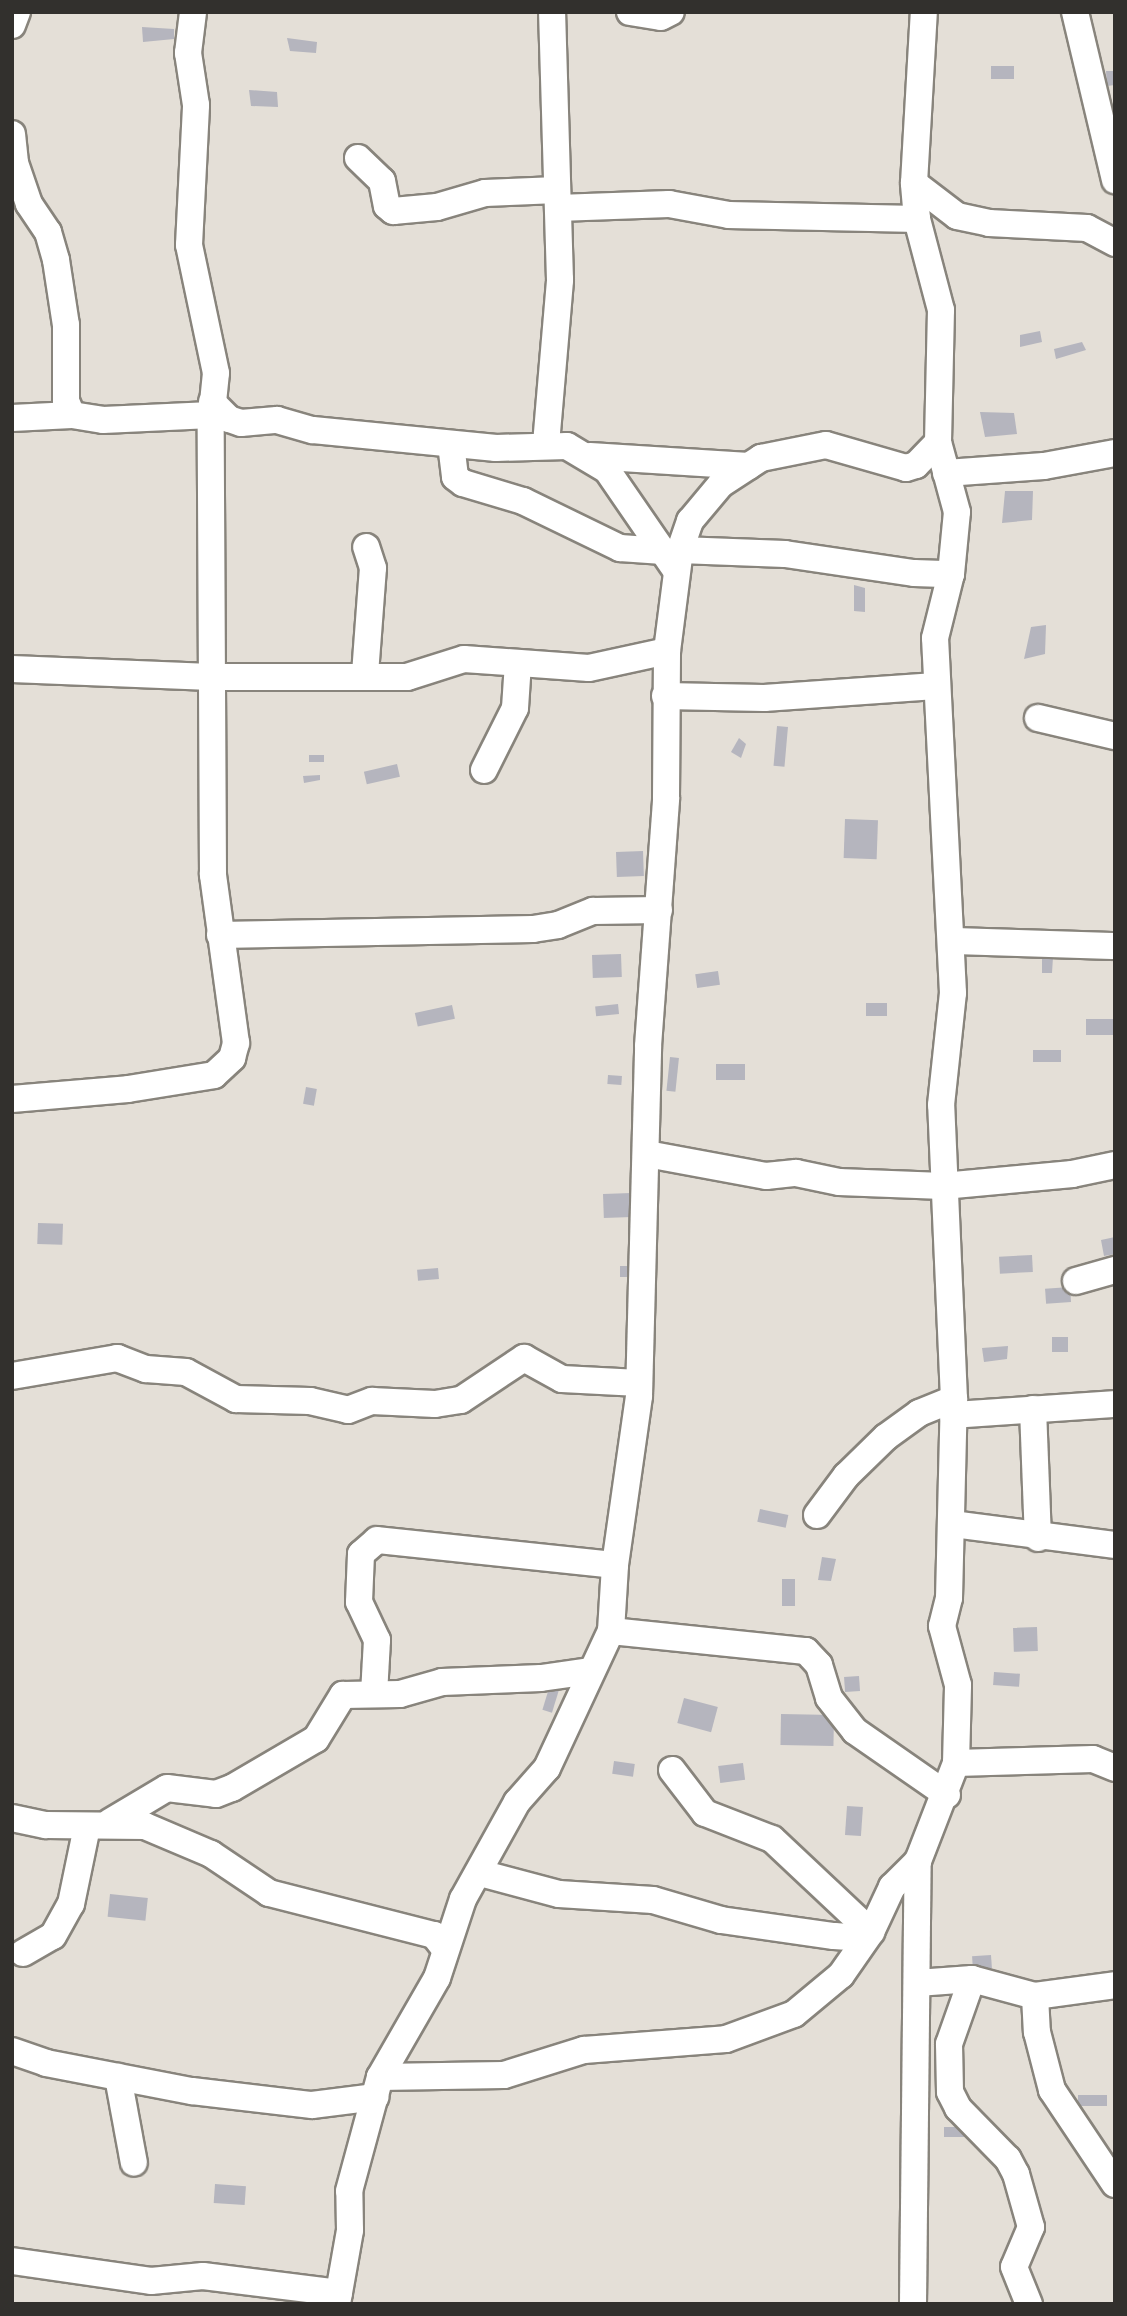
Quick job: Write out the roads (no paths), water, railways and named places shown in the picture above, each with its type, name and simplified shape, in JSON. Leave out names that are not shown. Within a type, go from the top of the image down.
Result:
[{"type":"street","points":[[12,25],[17,12]]},
{"type":"street","points":[[12,1099],[128,1089],[214,1075],[224,1068],[236,1043],[219,935],[213,875],[211,677],[216,415],[215,373],[189,245],[196,105],[188,53],[193,12]]},
{"type":"street","points":[[546,444],[560,280],[552,12]]},
{"type":"street","points":[[630,12],[662,17],[671,12]]},
{"type":"street","points":[[12,2051],[46,2063],[118,2077],[312,2105],[377,2087],[504,2075],[584,2050],[726,2039],[794,2014],[841,1975],[892,1886],[918,1861],[947,1795],[956,1763],[958,1685],[942,1626],[949,1598],[953,1524],[954,1407],[943,1186],[942,1105],[953,993],[935,638],[951,574],[957,512],[938,442],[941,310],[917,219],[914,183],[924,12]]},
{"type":"street","points":[[1075,12],[1115,180]]},
{"type":"street","points":[[12,134],[22,184],[48,232],[56,260],[66,325],[66,401],[72,415]]},
{"type":"street","points":[[358,158],[382,181],[387,206],[393,211],[437,207],[485,193],[669,204],[729,215],[917,219]]},
{"type":"street","points":[[914,183],[957,216],[989,223],[1087,228],[1115,243]]},
{"type":"street","points":[[12,418],[72,415],[103,420],[216,415],[241,423],[277,421],[313,430],[496,448],[546,444],[567,446],[590,456],[607,470],[673,557]]},
{"type":"street","points":[[12,2261],[151,2281],[203,2276],[338,2298],[350,2230],[349,2191],[377,2087],[437,1978],[443,1938],[517,1802],[547,1768],[570,1725],[590,1671],[611,1631],[615,1564],[639,1383],[648,1046],[666,798],[665,696],[673,557],[690,521],[721,484],[761,458],[826,445],[906,468],[916,465],[938,442]]},
{"type":"street","points":[[451,444],[455,477],[464,483],[523,501],[620,548],[673,557],[785,554],[914,573],[951,574]]},
{"type":"street","points":[[946,473],[1044,466],[1115,453]]},
{"type":"street","points":[[590,456],[749,466]]},
{"type":"street","points":[[365,674],[373,568],[366,547]]},
{"type":"street","points":[[12,669],[211,677],[365,674],[407,677],[464,659],[589,668],[667,651]]},
{"type":"street","points":[[484,770],[515,708],[518,663]]},
{"type":"street","points":[[665,696],[764,698],[936,686]]},
{"type":"street","points":[[1038,718],[1115,736]]},
{"type":"street","points":[[219,935],[533,929],[558,925],[593,911],[659,910]]},
{"type":"street","points":[[952,941],[1115,946]]},
{"type":"street","points":[[647,1154],[766,1176],[796,1173],[839,1182],[943,1186],[1072,1174],[1115,1165]]},
{"type":"street","points":[[1076,1281],[1115,1270]]},
{"type":"street","points":[[12,1376],[117,1357],[146,1369],[186,1372],[236,1399],[310,1401],[348,1410],[372,1401],[435,1404],[461,1400],[524,1358],[562,1379],[639,1383]]},
{"type":"street","points":[[817,1515],[846,1476],[886,1437],[919,1413],[954,1407],[1033,1409],[1115,1404]]},
{"type":"street","points":[[1033,1409],[1038,1538]]},
{"type":"street","points":[[953,1524],[1038,1538],[1115,1545]]},
{"type":"street","points":[[374,1694],[377,1640],[359,1602],[361,1554],[377,1540],[615,1564]]},
{"type":"street","points":[[611,1631],[806,1651],[819,1665],[829,1698],[855,1731],[947,1795]]},
{"type":"street","points":[[23,1953],[53,1937],[71,1905],[98,1825],[167,1788],[216,1794],[232,1788],[316,1739],[343,1695],[400,1694],[442,1682],[541,1678],[590,1671]]},
{"type":"street","points":[[956,1763],[1093,1759],[1115,1768]]},
{"type":"street","points":[[672,1770],[705,1813],[772,1839],[866,1930]]},
{"type":"street","points":[[12,1818],[145,1826],[211,1854],[269,1893],[443,1938]]},
{"type":"street","points":[[913,2304],[918,1861]]},
{"type":"street","points":[[480,1873],[559,1894],[653,1900],[721,1920],[834,1937],[860,1938],[866,1930]]},
{"type":"street","points":[[917,1983],[972,1979],[1035,1996],[1115,1985]]},
{"type":"street","points":[[972,1979],[949,2044],[950,2092],[958,2108],[1008,2159],[1016,2174],[1031,2227],[1014,2267],[1029,2304]]},
{"type":"street","points":[[1035,1996],[1037,2032],[1052,2090],[1115,2184]]},
{"type":"street","points":[[118,2077],[134,2163]]}]
